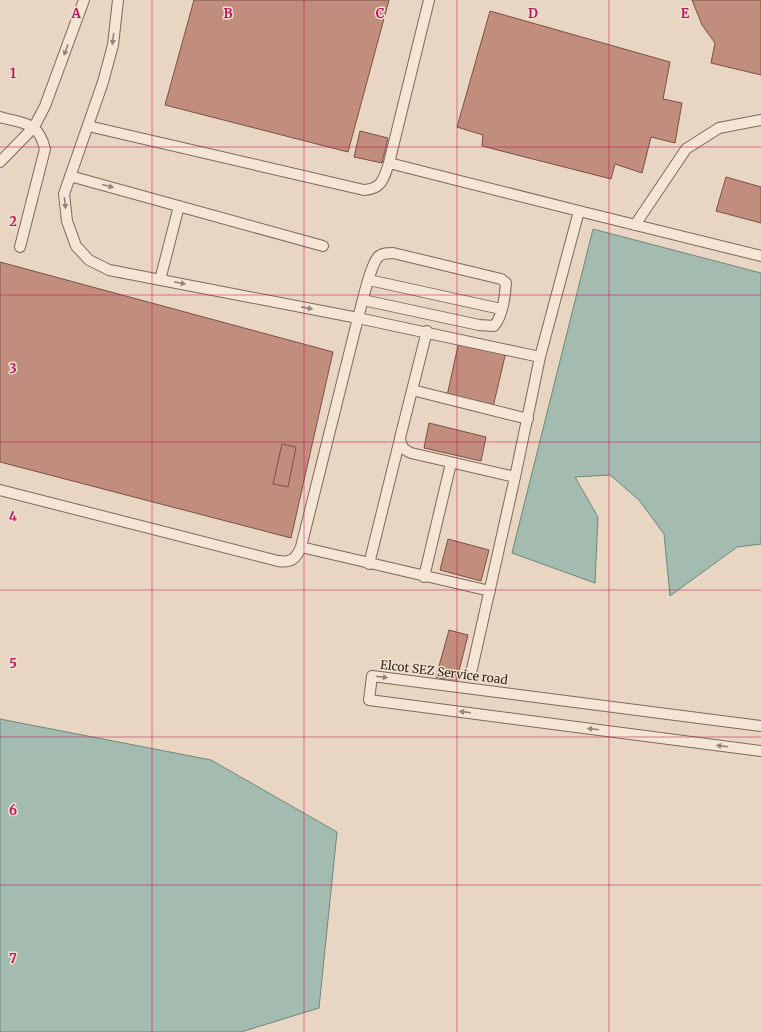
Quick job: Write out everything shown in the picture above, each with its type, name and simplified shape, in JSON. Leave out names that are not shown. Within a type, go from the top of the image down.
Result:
[{"type":"lane","points":[[0,162],[34,127],[46,106],[84,0]]},
{"type":"lane","points":[[118,0],[113,45],[103,82],[64,194],[67,221],[76,246],[89,260],[109,270],[427,331],[540,357]]},
{"type":"lane","points":[[88,126],[364,190],[372,190],[379,186],[382,182],[389,163],[430,0]]},
{"type":"lane","points":[[0,117],[34,127],[42,136],[45,149],[20,247]]},
{"type":"lane","points":[[635,225],[686,149],[719,128],[761,120]]},
{"type":"lane","points":[[389,163],[761,256]]},
{"type":"lane","points":[[70,176],[323,246]]},
{"type":"lane","points":[[160,280],[179,206]]},
{"type":"lane","points":[[472,669],[528,420],[540,357],[579,211]]},
{"type":"lane","points":[[0,490],[278,562],[291,561],[297,556],[301,547],[358,318],[363,300],[373,266],[378,257],[384,254],[393,253],[502,279],[506,283],[505,297],[497,322],[494,326],[479,325],[363,300]]},
{"type":"lane","points":[[369,280],[501,309]]},
{"type":"lane","points":[[369,564],[427,331]]},
{"type":"lane","points":[[412,390],[528,420]]},
{"type":"lane","points":[[400,438],[401,445],[404,450],[411,454],[515,477]]},
{"type":"lane","points":[[424,576],[451,463]]},
{"type":"lane","points":[[301,547],[490,591]]},
{"type":"lane","name":"Elcot SEZ Service road","points":[[761,726],[372,676],[369,700],[761,751]]},
{"type":"shaded area","points":[[593,229],[761,273],[761,544],[737,547],[670,596],[664,534],[639,500],[610,475],[575,477],[598,517],[595,583],[512,553]]},
{"type":"shaded area","points":[[0,719],[211,760],[337,832],[319,1008],[241,1032],[0,1032]]},
{"type":"building","points":[[194,0],[389,0],[348,152],[165,105]]},
{"type":"building","points":[[692,0],[761,0],[761,75],[711,63],[715,43],[702,25]]},
{"type":"building","points":[[490,11],[670,62],[663,99],[682,103],[675,143],[651,137],[642,173],[615,164],[611,179],[482,146],[483,135],[457,127]]},
{"type":"building","points":[[360,131],[388,138],[382,163],[354,157]]},
{"type":"building","points":[[726,177],[761,187],[761,223],[716,211]]},
{"type":"building","points":[[0,262],[333,352],[291,538],[0,462]]},
{"type":"building","points":[[459,341],[506,352],[493,407],[447,396]]},
{"type":"building","points":[[429,423],[486,437],[481,461],[424,448]]},
{"type":"building","points":[[282,444],[296,447],[288,487],[273,484]]},
{"type":"building","points":[[448,539],[489,550],[481,581],[440,570]]},
{"type":"building","points":[[449,630],[468,635],[456,683],[436,677]]}]
